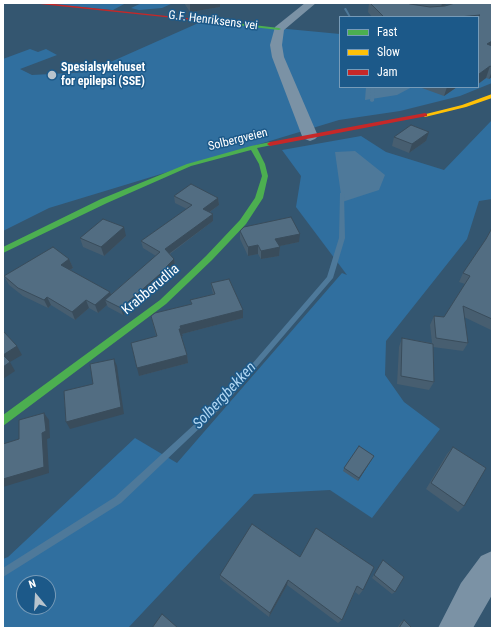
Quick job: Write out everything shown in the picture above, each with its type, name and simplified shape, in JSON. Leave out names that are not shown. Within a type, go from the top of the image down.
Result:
[{"type":"street","name":"G.F. Henriksens vei","points":[[32,3],[158,15],[279,29],[276,45],[278,57],[310,136]]},
{"type":"street","points":[[279,29],[311,3]]},
{"type":"street","name":"Solbergveien","points":[[3,250],[104,201],[189,165],[253,147],[415,118],[464,106],[492,96]]},
{"type":"street","name":"Krabberudlia","points":[[3,421],[163,302],[209,258],[238,227],[260,198],[264,186],[265,176],[262,164],[253,147]]},
{"type":"street","points":[[455,628],[473,595],[492,567]]},
{"type":"shaded area","points":[[38,3],[126,3],[113,10]]},
{"type":"shaded area","points":[[142,3],[173,3],[162,8],[139,10],[131,8]]},
{"type":"shaded area","points":[[203,21],[339,34],[339,88],[479,88],[479,32],[492,34],[492,83],[460,96],[400,111],[339,120],[49,208],[3,231],[3,59],[30,49],[38,52],[46,49],[57,55],[20,69],[32,75],[88,72]]},
{"type":"shaded area","points":[[366,88],[410,88],[397,95],[365,100]]},
{"type":"shaded area","points":[[492,120],[492,199],[479,201],[467,239],[386,341],[385,375],[404,402],[440,429],[372,518],[330,490],[254,494],[128,628],[3,628],[3,559],[8,557],[135,438],[177,463],[342,273],[347,275],[296,207],[301,176],[282,150],[361,136],[386,152],[444,170]]},
{"type":"shaded area","points":[[355,151],[385,175],[379,190],[342,202],[335,152]]},
{"type":"building","points":[[370,3],[407,3],[430,7],[445,6],[455,3],[492,3],[492,41],[487,44],[492,46],[492,67],[490,66],[479,74],[478,16],[480,15],[383,16]]},
{"type":"building","points":[[411,125],[429,132],[412,144],[394,137]]},
{"type":"building","points":[[191,184],[218,198],[203,209],[213,214],[165,249],[174,259],[166,267],[167,268],[121,308],[105,300],[160,252],[141,241],[192,205],[174,196]]},
{"type":"building","points":[[291,217],[300,234],[275,239],[280,247],[261,251],[258,245],[248,247],[240,231],[244,227]]},
{"type":"building","points":[[103,219],[124,227],[101,247],[80,238]]},
{"type":"building","points":[[492,228],[492,319],[463,306],[468,343],[436,338],[434,316],[444,317],[470,276],[463,273]]},
{"type":"building","points":[[53,247],[69,259],[61,265],[110,292],[95,305],[86,300],[72,312],[47,297],[44,300],[18,288],[4,276]]},
{"type":"building","points":[[229,279],[243,310],[180,326],[181,329],[179,329],[187,355],[137,368],[131,343],[157,336],[151,316],[155,313],[192,304],[190,300],[215,294],[211,283]]},
{"type":"building","points":[[3,332],[17,346],[3,355]]},
{"type":"building","points":[[402,338],[433,344],[434,382],[401,376]]},
{"type":"building","points":[[3,355],[10,362],[3,367]]},
{"type":"building","points":[[114,359],[121,407],[66,422],[64,391],[93,384],[90,364]]},
{"type":"building","points":[[44,413],[46,431],[42,433],[44,467],[3,479],[3,444],[19,439],[19,420]]},
{"type":"building","points":[[359,446],[374,456],[359,478],[344,468]]},
{"type":"building","points":[[453,447],[486,468],[464,506],[431,483]]},
{"type":"building","points":[[252,524],[300,557],[316,528],[374,567],[363,590],[357,586],[342,620],[288,580],[270,613],[220,575]]},
{"type":"building","points":[[383,560],[404,577],[395,592],[374,575]]},
{"type":"building","points":[[162,614],[178,628],[152,628]]},
{"type":"building","points":[[404,620],[412,628],[399,628]]},
{"type":"waterway","name":"Solbergbekken","points":[[345,9],[349,16]]},
{"type":"waterway","name":"Solbergbekken","points":[[372,101],[373,88]]},
{"type":"waterway","name":"Solbergbekken","points":[[3,573],[118,500],[223,402],[330,278],[342,238],[342,194]]},
{"type":"traffic: fast","points":[[193,19],[279,29]]},
{"type":"traffic: fast","points":[[3,250],[104,201],[189,165],[253,147],[270,144]]},
{"type":"traffic: fast","points":[[3,421],[163,302],[209,258],[243,222],[259,198],[265,176],[262,164],[253,147]]},
{"type":"traffic: slow","points":[[425,115],[464,106],[492,96]]},
{"type":"traffic: jam","points":[[32,3],[193,19]]},
{"type":"traffic: jam","points":[[270,144],[425,115]]},
{"type":"place","name":"Spesialsykehuset for epilepsi (SSE)","points":[[52,75]]}]
